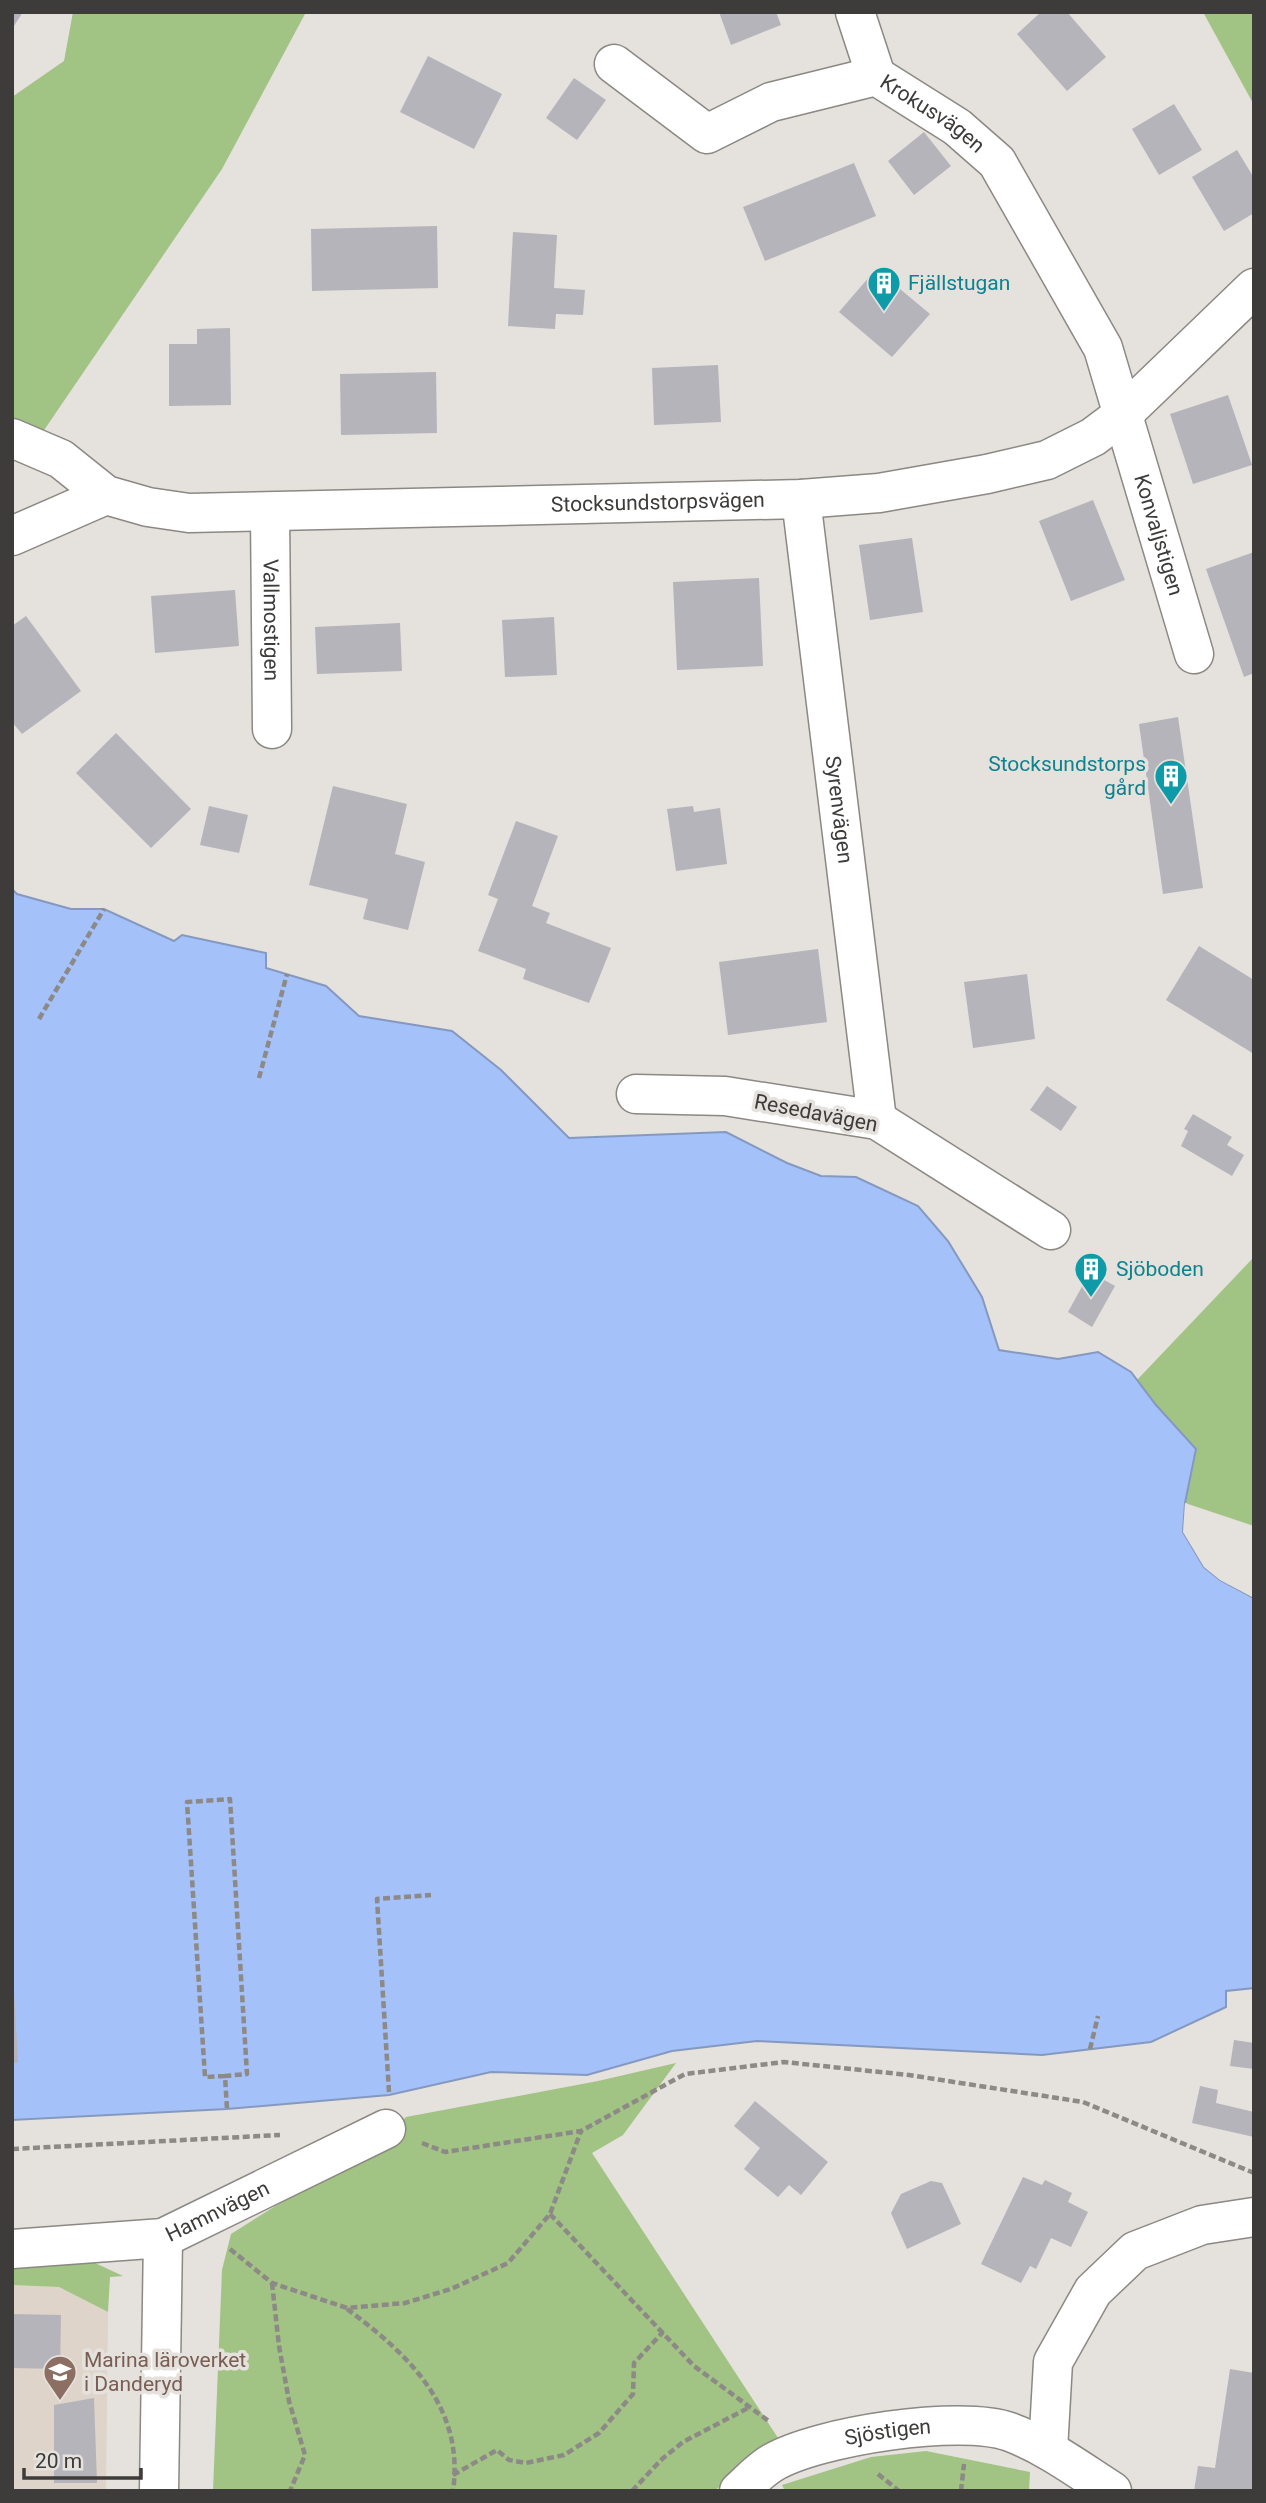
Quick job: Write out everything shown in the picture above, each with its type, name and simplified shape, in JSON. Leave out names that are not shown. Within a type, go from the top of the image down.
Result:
[{"type":"street","points":[[855,12],[876,76]]},
{"type":"street","name":"Krokusvägen","points":[[614,64],[707,134],[771,102],[876,76],[957,127],[997,162],[1103,348],[1121,416]]},
{"type":"street","name":"Stocksundstorpsvägen","points":[[12,438],[61,459],[106,495],[148,507],[189,513],[801,499],[880,493],[987,474],[1047,460],[1093,437],[1121,416],[1254,288]]},
{"type":"street","name":"Konvaljstigen","points":[[1121,416],[1194,654]]},
{"type":"street","points":[[12,536],[106,495]]},
{"type":"street","name":"Syrenvägen","points":[[801,499],[877,1121]]},
{"type":"street","name":"Vallmostigen","points":[[270,512],[272,729]]},
{"type":"street","name":"Resedavägen","points":[[636,1094],[725,1096],[877,1121],[1051,1230]]},
{"type":"street","name":"Hamnvägen","points":[[159,2491],[163,2238],[207,2217],[387,2112]]},
{"type":"street","points":[[1048,2450],[1053,2362],[1093,2291],[1135,2250],[1202,2225],[1254,2217]]},
{"type":"street","points":[[12,2249],[163,2238]]},
{"type":"street","name":"Sjöstigen","points":[[739,2491],[771,2464],[804,2450],[872,2432],[967,2424],[1008,2431],[1048,2450],[1112,2491]]},
{"type":"path","points":[[39,1019],[104,909]]},
{"type":"path","points":[[260,1078],[287,974]]},
{"type":"path","points":[[230,1799],[247,2074],[225,2076],[205,2077],[187,1801],[230,1799]]},
{"type":"path","points":[[431,1895],[377,1899],[387,2112],[445,2152],[581,2131],[685,2074],[784,2062],[909,2075],[1083,2102],[1254,2173]]},
{"type":"path","points":[[1090,2049],[1098,2016]]},
{"type":"path","points":[[225,2076],[227,2109]]},
{"type":"path","points":[[347,2308],[405,2303],[452,2289],[508,2263],[550,2214],[581,2131]]},
{"type":"path","points":[[12,2148],[289,2134]]},
{"type":"path","points":[[550,2214],[694,2366],[804,2450]]},
{"type":"path","points":[[207,2217],[228,2248],[272,2283],[347,2308],[397,2348],[443,2410],[452,2439],[453,2491]]},
{"type":"path","points":[[272,2283],[289,2401],[305,2455],[290,2491]]},
{"type":"path","points":[[453,2475],[497,2451],[509,2460],[526,2463],[564,2455],[599,2433],[633,2394],[634,2363],[663,2332]]},
{"type":"path","points":[[632,2491],[662,2459],[683,2442],[750,2407]]},
{"type":"shaded area","name":"Marina läroverket i Danderyd","points":[[12,2285],[59,2287],[108,2312],[106,2491],[12,2491]]},
{"type":"green space","points":[[73,12],[306,12],[222,169],[38,439],[12,427],[12,97],[64,61]]},
{"type":"green space","points":[[1203,12],[1254,12],[1254,105]]},
{"type":"green space","points":[[1254,1257],[1254,1526],[1185,1503],[1196,1449],[1137,1380]]},
{"type":"green space","points":[[676,2063],[623,2135],[592,2153],[780,2441],[714,2491],[213,2491],[222,2270],[231,2234],[388,2135],[406,2117],[598,2081]]},
{"type":"green space","points":[[95,2263],[123,2276],[110,2277],[108,2312],[59,2287],[12,2285],[12,2268]]},
{"type":"green space","points":[[926,2451],[1030,2472],[1029,2491],[785,2491],[782,2485],[871,2457]]},
{"type":"water","points":[[12,889],[17,894],[71,909],[104,909],[174,941],[182,935],[266,953],[266,968],[326,986],[359,1016],[452,1031],[501,1070],[569,1138],[726,1132],[787,1163],[821,1176],[856,1177],[918,1206],[948,1241],[982,1297],[999,1350],[1058,1359],[1098,1352],[1131,1372],[1156,1405],[1196,1449],[1185,1503],[1183,1532],[1204,1567],[1220,1580],[1254,1598],[1254,1988],[1226,1991],[1226,2007],[1151,2042],[1042,2055],[757,2041],[672,2051],[587,2075],[491,2072],[389,2095],[227,2109],[12,2120]]},
{"type":"pier","points":[[1185,1503],[1188,1504],[1187,1531],[1206,1565],[1254,1594],[1254,1598],[1220,1580],[1204,1567],[1183,1532]]},
{"type":"building","points":[[12,12],[23,12],[12,29]]},
{"type":"building","points":[[719,12],[776,12],[781,25],[731,45]]},
{"type":"building","points":[[1041,12],[1067,12],[1106,57],[1067,91],[1017,34]]},
{"type":"building","points":[[428,56],[502,94],[474,149],[400,112]]},
{"type":"building","points":[[574,78],[606,100],[577,140],[546,118]]},
{"type":"building","points":[[1174,104],[1202,150],[1159,175],[1132,129]]},
{"type":"building","points":[[924,132],[951,166],[914,195],[888,161]]},
{"type":"building","points":[[1237,150],[1254,178],[1254,213],[1224,231],[1192,177]]},
{"type":"building","points":[[854,163],[876,216],[765,261],[743,207]]},
{"type":"building","points":[[437,226],[438,288],[312,291],[311,229]]},
{"type":"building","points":[[513,232],[557,235],[554,288],[585,290],[583,315],[556,314],[555,329],[508,326]]},
{"type":"building","name":"Fjällstugan","points":[[876,269],[930,314],[892,357],[839,312]]},
{"type":"building","points":[[230,328],[231,405],[169,406],[169,344],[197,344],[197,329]]},
{"type":"building","points":[[718,365],[721,422],[654,425],[652,368]]},
{"type":"building","points":[[436,372],[437,433],[341,435],[340,374]]},
{"type":"building","points":[[1228,395],[1252,465],[1193,484],[1170,414]]},
{"type":"building","points":[[1093,500],[1125,580],[1071,601],[1039,521]]},
{"type":"building","points":[[912,538],[923,612],[870,620],[859,545]]},
{"type":"building","points":[[1254,552],[1254,673],[1244,677],[1206,569]]},
{"type":"building","points":[[759,578],[763,666],[677,670],[673,582]]},
{"type":"building","points":[[235,590],[239,646],[155,653],[151,596]]},
{"type":"building","points":[[26,616],[81,691],[22,734],[12,722],[12,626]]},
{"type":"building","points":[[554,617],[557,675],[505,677],[502,620]]},
{"type":"building","points":[[400,623],[402,671],[317,674],[315,627]]},
{"type":"building","name":"Stocksundstorps gård","points":[[1178,717],[1203,888],[1163,894],[1139,724]]},
{"type":"building","points":[[116,733],[191,809],[151,848],[76,773]]},
{"type":"building","points":[[333,786],[407,804],[395,854],[425,862],[408,930],[363,919],[368,899],[309,885]]},
{"type":"building","points":[[209,806],[248,815],[239,853],[200,845]]},
{"type":"building","points":[[693,806],[694,812],[720,808],[727,864],[676,871],[667,809]]},
{"type":"building","points":[[516,821],[558,836],[532,906],[550,913],[546,923],[611,948],[589,1003],[523,979],[526,969],[478,951],[498,899],[488,895]]},
{"type":"building","points":[[1199,946],[1254,980],[1254,1054],[1166,1000]]},
{"type":"building","points":[[818,949],[827,1022],[728,1035],[719,962]]},
{"type":"building","points":[[1027,974],[1035,1039],[973,1048],[964,982]]},
{"type":"building","points":[[1047,1086],[1077,1107],[1061,1131],[1030,1110]]},
{"type":"building","points":[[1193,1114],[1232,1137],[1227,1145],[1244,1155],[1232,1176],[1181,1146],[1188,1131],[1184,1129]]},
{"type":"building","name":"Sjöboden","points":[[1090,1272],[1115,1286],[1092,1327],[1068,1312]]},
{"type":"building","points":[[14,1990],[18,2063],[12,2063]]},
{"type":"building","points":[[1234,2040],[1254,2043],[1254,2069],[1230,2066]]},
{"type":"building","points":[[1200,2086],[1218,2090],[1216,2103],[1254,2112],[1254,2137],[1192,2123]]},
{"type":"building","points":[[755,2101],[828,2162],[801,2195],[789,2185],[778,2197],[744,2169],[760,2148],[734,2126]]},
{"type":"building","points":[[1023,2177],[1042,2185],[1045,2180],[1072,2193],[1068,2202],[1088,2212],[1071,2247],[1051,2238],[1036,2269],[1030,2266],[1021,2283],[981,2264]]},
{"type":"building","points":[[931,2181],[942,2183],[961,2224],[907,2249],[891,2213],[901,2194]]},
{"type":"building","points":[[12,2314],[61,2315],[60,2369],[12,2368]]},
{"type":"building","points":[[1230,2369],[1254,2373],[1254,2491],[1194,2491],[1198,2466],[1215,2468]]},
{"type":"building","points":[[94,2398],[97,2483],[54,2483],[54,2405]]},
{"type":"place","name":"Fjällstugan","points":[[884,313]]},
{"type":"place","name":"Stocksundstorps gård","points":[[1171,806]]},
{"type":"place","name":"Sjöboden","points":[[1091,1299]]},
{"type":"place","name":"Marina läroverket i Danderyd","points":[[60,2402]]}]
